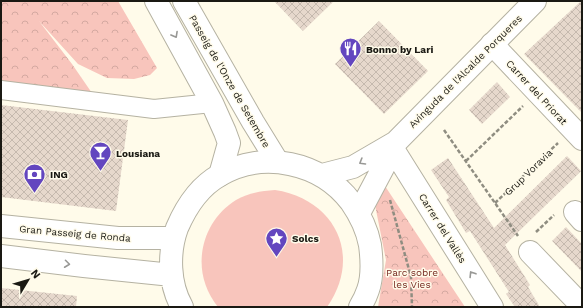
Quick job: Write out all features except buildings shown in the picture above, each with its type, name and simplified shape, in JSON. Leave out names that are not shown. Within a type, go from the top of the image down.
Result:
[{"type":"main road","points":[[156,1],[212,103],[229,143],[220,175]]},
{"type":"main road","name":"Passeig de l'Onze de Setembre","points":[[184,1],[277,161]]},
{"type":"main road","name":"Avinguda de l'Alcalde Porqueres","points":[[359,213],[395,146],[535,1]]},
{"type":"main road","name":"Carrer del Priorat","points":[[492,44],[582,139]]},
{"type":"main road","name":"Avinguda de l'Alcalde Porqueres","points":[[322,175],[353,167],[395,146]]},
{"type":"main road","name":"Carrer del Vallès","points":[[395,146],[492,307]]},
{"type":"main road","points":[[182,307],[178,300],[172,275],[171,256],[174,238],[183,213],[199,192],[220,175],[247,164],[277,161],[300,166],[322,175],[343,192],[359,213],[368,236],[372,261],[368,290],[360,307]]},
{"type":"main road","name":"Gran Passeig de Ronda","points":[[1,226],[118,238],[174,238]]},
{"type":"main road","points":[[528,241],[582,306]]},
{"type":"main road","points":[[1,256],[172,275]]},
{"type":"street","points":[[1,90],[154,109],[212,103]]},
{"type":"path","points":[[466,161],[525,104]]},
{"type":"path","name":"Grup Voravia","points":[[444,130],[495,203],[528,241]]},
{"type":"path","name":"Grup Voravia","points":[[495,203],[560,141]]},
{"type":"path","points":[[388,196],[411,277],[412,307]]},
{"type":"path","points":[[528,241],[571,215]]},
{"type":"green space","points":[[1,1],[118,1],[157,68],[150,75],[134,79],[107,78],[78,64],[39,21],[94,96],[1,83]]},
{"type":"green space","name":"Parc sobre les Vies","points":[[385,186],[465,307],[378,307],[386,260],[375,205]]},
{"type":"green space","points":[[275,190],[296,196],[314,205],[327,218],[337,233],[342,250],[342,268],[338,288],[327,307],[218,307],[209,294],[204,279],[202,264],[203,249],[207,235],[223,210],[236,200],[255,193]]},
{"type":"place","name":"Bonno by Lari","points":[[350,68]]},
{"type":"place","name":"Lousiana","points":[[100,172]]},
{"type":"place","name":"ING","points":[[35,194]]},
{"type":"place","name":"Solcs","points":[[277,258]]}]
